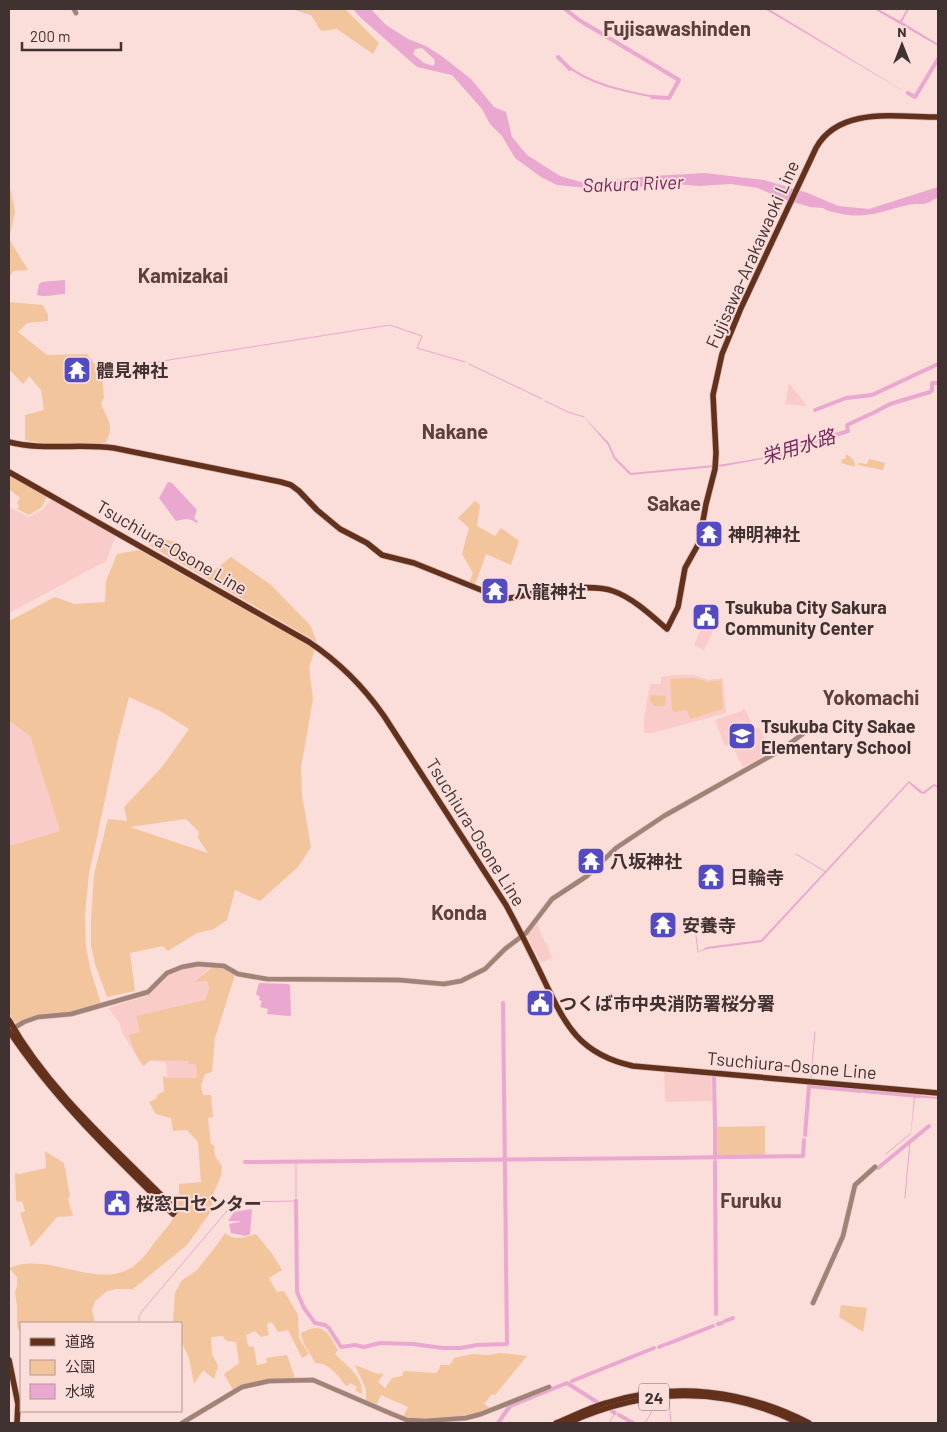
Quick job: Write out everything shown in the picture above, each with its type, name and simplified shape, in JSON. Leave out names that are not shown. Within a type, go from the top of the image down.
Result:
[{"type":"main road","name":"Fujisawa-Arakawaoki Line","points":[[9,442],[25,446],[90,445],[114,448],[281,482],[290,485],[298,491],[340,530],[367,543],[388,557],[414,563],[501,598],[512,598],[535,592],[588,588],[608,590],[630,599],[667,629],[678,607],[685,568],[699,543],[715,469],[714,395],[722,354],[819,142],[832,129],[859,117],[938,117]]},
{"type":"main road","name":"Tsuchiura-Osone Line","points":[[9,472],[304,639],[347,671],[370,696],[384,716],[506,905],[557,1008],[568,1027],[585,1044],[608,1058],[624,1064],[938,1093]]},
{"type":"main road","points":[[9,1020],[10,1030],[27,1060],[73,1114],[173,1214],[176,1210],[59,1090],[10,1030]]},
{"type":"main road","points":[[9,1360],[18,1404],[17,1423]]},
{"type":"main road","name":"24","points":[[556,1423],[594,1407],[626,1397],[656,1392],[687,1390],[744,1398],[786,1412],[809,1423]]},
{"type":"main road","name":"24","points":[[568,1423],[602,1409],[627,1402],[687,1395],[743,1402],[769,1410],[799,1423]]},
{"type":"street","points":[[10,1030],[38,1017],[71,1014],[148,992],[167,973],[182,967],[198,964],[224,966],[238,974],[255,978],[398,980],[450,984],[472,976],[485,969],[505,949],[523,936],[552,899],[587,876],[616,848],[664,816],[781,750],[808,730]]},
{"type":"street","points":[[813,1303],[844,1232],[855,1185],[875,1167]]},
{"type":"street","points":[[182,1423],[242,1387],[269,1381],[313,1380],[400,1417],[425,1422],[466,1418],[481,1414],[549,1387]]},
{"type":"shaded area","points":[[789,383],[807,406],[785,404]]},
{"type":"shaded area","points":[[52,499],[116,535],[106,561],[9,613],[9,507],[29,517],[43,509]]},
{"type":"shaded area","points":[[713,605],[719,607],[714,628],[704,650],[694,645],[703,624],[695,619],[698,608],[709,611]]},
{"type":"shaded area","points":[[694,675],[709,680],[723,678],[726,713],[652,733],[644,733],[644,717],[650,684],[661,684],[661,677]]},
{"type":"shaded area","name":"Tsukuba City Sakae Elementary School","points":[[744,708],[755,729],[759,727],[772,752],[743,767],[731,744],[725,746],[715,720],[742,711]]},
{"type":"shaded area","points":[[9,721],[30,736],[60,831],[9,846]]},
{"type":"shaded area","points":[[537,923],[552,958],[541,963],[528,938],[528,933]]},
{"type":"shaded area","points":[[199,966],[210,966],[196,982],[207,981],[209,989],[205,1002],[207,1013],[196,1061],[197,1078],[167,1078],[166,1062],[150,1061],[143,1067],[123,1034],[119,1022],[108,1008],[151,994],[169,975]]},
{"type":"shaded area","points":[[664,1071],[711,1075],[712,1101],[665,1102]]},
{"type":"green space","points":[[294,9],[345,9],[379,43],[373,54],[337,29],[321,31],[311,15]]},
{"type":"green space","points":[[9,183],[15,211],[9,239]]},
{"type":"green space","points":[[9,239],[28,270],[13,271],[9,278]]},
{"type":"green space","points":[[9,302],[43,305],[48,315],[48,321],[27,323],[18,332],[47,355],[87,354],[102,374],[104,398],[101,403],[110,426],[106,442],[40,443],[25,440],[25,415],[44,410],[41,390],[29,376],[23,384],[9,369]]},
{"type":"green space","points":[[846,454],[854,461],[855,467],[841,463],[842,459],[845,459]]},
{"type":"green space","points":[[869,459],[885,463],[883,470],[858,465],[859,463],[867,464]]},
{"type":"green space","points":[[9,475],[47,496],[42,507],[29,515],[17,509],[19,506],[17,503],[20,498],[9,489]]},
{"type":"green space","points":[[475,501],[480,505],[477,526],[495,536],[501,528],[519,541],[511,565],[486,554],[475,585],[469,583],[473,573],[462,554],[469,528],[458,518]]},
{"type":"green space","points":[[162,539],[173,541],[187,556],[215,570],[231,557],[271,585],[310,625],[317,642],[149,545]]},
{"type":"green space","points":[[139,550],[315,649],[309,668],[313,699],[301,768],[302,795],[311,847],[298,867],[260,901],[235,890],[227,920],[214,929],[197,933],[168,951],[163,946],[130,953],[135,991],[107,997],[95,964],[91,946],[91,919],[94,874],[108,819],[127,821],[124,807],[162,767],[189,729],[162,712],[129,697],[117,743],[89,873],[85,914],[86,947],[101,1004],[65,1013],[44,1014],[18,1023],[14,1022],[9,1012],[9,846],[60,831],[30,736],[9,721],[9,621],[55,597],[74,604],[105,602],[106,581],[117,554]],"holes":[[[186,819],[199,832],[198,838],[208,853],[130,827]]]},
{"type":"green space","points":[[694,678],[709,682],[721,680],[723,709],[690,719],[687,710],[674,712],[672,709],[670,679]]},
{"type":"green space","points":[[650,695],[666,696],[665,706],[654,706],[650,701]]},
{"type":"green space","points":[[212,967],[227,969],[235,975],[215,1038],[212,1072],[205,1074],[201,1086],[203,1095],[211,1095],[213,1117],[208,1118],[211,1144],[214,1145],[215,1156],[222,1166],[221,1176],[212,1197],[212,1209],[187,1245],[133,1289],[107,1291],[95,1301],[92,1310],[95,1322],[20,1322],[20,1333],[17,1326],[15,1293],[17,1277],[9,1268],[25,1264],[41,1264],[90,1274],[106,1275],[121,1272],[141,1260],[171,1222],[178,1203],[179,1184],[201,1182],[198,1142],[187,1130],[173,1131],[171,1118],[156,1114],[149,1102],[156,1099],[157,1095],[164,1091],[163,1076],[167,1078],[197,1078],[196,1064],[188,1064],[189,1061],[150,1060],[143,1065],[135,1052],[129,1035],[140,1032],[136,1016],[205,1000],[209,989],[207,981],[195,982]]},
{"type":"green space","points":[[765,1126],[765,1155],[716,1156],[715,1127]]},
{"type":"green space","points":[[45,1151],[64,1163],[70,1196],[68,1199],[73,1216],[57,1217],[31,1247],[20,1213],[25,1211],[22,1201],[18,1202],[16,1200],[15,1173],[19,1174],[46,1168]]},
{"type":"green space","points":[[225,1233],[237,1238],[256,1234],[282,1270],[269,1278],[277,1292],[284,1291],[298,1315],[299,1338],[309,1354],[302,1358],[288,1330],[278,1332],[272,1322],[267,1324],[269,1335],[261,1337],[255,1331],[246,1335],[248,1346],[254,1347],[257,1365],[267,1363],[266,1358],[287,1355],[295,1378],[256,1382],[233,1390],[224,1374],[239,1363],[236,1342],[226,1341],[223,1336],[211,1337],[212,1354],[218,1366],[214,1379],[203,1370],[194,1384],[189,1358],[182,1343],[182,1322],[173,1322],[175,1293],[181,1281],[196,1271]]},
{"type":"green space","points":[[841,1305],[867,1308],[863,1332],[839,1317]]},
{"type":"green space","points":[[317,1328],[330,1336],[338,1350],[335,1354],[357,1376],[362,1388],[362,1394],[355,1391],[357,1387],[350,1383],[348,1386],[345,1385],[329,1367],[315,1363],[304,1344],[301,1333]]},
{"type":"green space","points":[[501,1353],[527,1356],[495,1395],[492,1394],[484,1404],[490,1408],[469,1415],[436,1420],[403,1417],[408,1407],[381,1395],[377,1404],[366,1401],[366,1389],[355,1365],[378,1374],[383,1373],[378,1382],[385,1388],[392,1378],[402,1376],[404,1371],[436,1373],[440,1365],[450,1365],[454,1358],[472,1354],[488,1355]]},
{"type":"water","name":"Sakura River","points":[[353,9],[371,9],[386,25],[408,39],[426,46],[471,79],[494,107],[506,112],[512,137],[527,155],[560,176],[585,183],[705,173],[764,180],[808,193],[838,206],[869,209],[938,187],[938,198],[926,204],[910,204],[873,214],[857,216],[810,207],[780,198],[758,188],[731,184],[699,186],[664,183],[615,191],[557,185],[541,177],[515,158],[502,136],[490,124],[482,109],[452,75],[417,67]],"holes":[[[422,48],[434,59],[435,63],[433,66],[424,63],[413,54],[415,49]]]},
{"type":"water","points":[[765,9],[769,9],[915,98]]},
{"type":"water","points":[[874,9],[878,9],[900,21],[907,9],[909,9],[902,22],[938,44],[938,46]]},
{"type":"water","points":[[568,65],[599,82],[655,96],[655,98],[620,91],[598,84],[577,74],[567,67]]},
{"type":"water","points":[[65,280],[65,294],[37,295],[39,284],[42,282]]},
{"type":"water","points":[[583,416],[609,443],[615,457],[631,473],[725,464],[784,454],[796,445],[814,442],[824,437],[824,439],[815,443],[797,447],[785,455],[725,466],[630,475],[614,459],[608,445]]},
{"type":"water","points":[[168,482],[172,483],[197,510],[194,518],[198,522],[187,519],[176,521],[159,498]]},
{"type":"water","points":[[909,781],[923,792],[934,784],[938,788],[934,786],[924,794],[920,793],[909,783],[762,942],[707,949],[697,953],[707,947],[761,940]]},
{"type":"water","points":[[259,983],[290,985],[291,1015],[267,1014],[268,1009],[260,1007],[262,1001],[259,1000],[260,997],[256,994]]},
{"type":"water","points":[[914,1095],[938,1097],[938,1099],[915,1097],[910,1142]]},
{"type":"water","points":[[251,1209],[250,1234],[246,1236],[231,1233],[229,1224],[240,1222],[228,1221],[234,1212]]},
{"type":"waterway","points":[[565,9],[579,20],[679,80],[669,98],[652,97]]},
{"type":"waterway","points":[[558,57],[570,69]]},
{"type":"waterway","points":[[908,93],[915,97],[938,59]]},
{"type":"waterway","points":[[131,366],[390,325],[422,336],[417,348],[465,362]]},
{"type":"waterway","points":[[469,364],[542,399]]},
{"type":"waterway","points":[[815,410],[846,398],[872,395],[938,364]]},
{"type":"waterway","name":"栄用水路","points":[[820,440],[848,431],[847,425],[890,404],[930,392],[932,390],[932,383],[938,383]]},
{"type":"waterway","points":[[545,401],[584,417]]},
{"type":"waterway","points":[[796,854],[826,872]]},
{"type":"waterway","points":[[695,928],[698,952]]},
{"type":"waterway","points":[[296,1201],[297,1292],[304,1308],[315,1323],[329,1328],[341,1347],[355,1345],[364,1347],[380,1343],[413,1344],[443,1348],[507,1344],[503,1003]]},
{"type":"waterway","points":[[811,1078],[815,1032]]},
{"type":"waterway","points":[[714,1075],[715,1125]]},
{"type":"waterway","points":[[805,1135],[809,1086],[861,1091]]},
{"type":"waterway","points":[[864,1091],[919,1096]]},
{"type":"waterway","points":[[878,1168],[929,1126]]},
{"type":"waterway","points":[[715,1127],[715,1158]]},
{"type":"waterway","points":[[886,1154],[910,1134]]},
{"type":"waterway","points":[[663,1158],[803,1156],[804,1140]]},
{"type":"waterway","points":[[905,1198],[910,1141]]},
{"type":"waterway","points":[[245,1162],[661,1158]]},
{"type":"waterway","points":[[139,1322],[139,1316],[143,1310],[232,1205],[245,1202],[296,1201],[296,1162]]},
{"type":"waterway","points":[[715,1162],[716,1314]]},
{"type":"waterway","points":[[725,1321],[733,1318]]},
{"type":"waterway","points":[[718,1324],[722,1323]]},
{"type":"waterway","points":[[667,1344],[713,1326]]},
{"type":"waterway","points":[[659,1347],[664,1345]]},
{"type":"waterway","points":[[572,1381],[654,1348]]},
{"type":"waterway","points":[[498,1423],[510,1406],[567,1383],[597,1402]]},
{"type":"waterway","points":[[645,1423],[658,1401],[669,1400],[671,1423]]},
{"type":"waterway","points":[[609,1423],[615,1413]]},
{"type":"waterway","points":[[619,1415],[633,1423]]},
{"type":"place","name":"體見神社","points":[[77,370]]},
{"type":"place","name":"神明神社","points":[[709,534]]},
{"type":"place","name":"八龍神社","points":[[495,591]]},
{"type":"place","name":"Tsukuba City Sakura Community Center","points":[[706,617]]},
{"type":"place","name":"Tsukuba City Sakae Elementary School","points":[[742,736]]},
{"type":"place","name":"八坂神社","points":[[591,861]]},
{"type":"place","name":"日輪寺","points":[[711,877]]},
{"type":"place","name":"安養寺","points":[[663,925]]},
{"type":"place","name":"つくば市中央消防署桜分署","points":[[540,1003]]},
{"type":"place","name":"桜窓口センター","points":[[117,1203]]},
{"type":"district","name":"Fujisawashinden","points":[[677,28]]},
{"type":"district","name":"Kamizakai","points":[[183,275]]},
{"type":"district","name":"Nakane","points":[[455,431]]},
{"type":"district","name":"Sakae","points":[[674,503]]},
{"type":"district","name":"Yokomachi","points":[[871,697]]},
{"type":"district","name":"Konda","points":[[459,912]]},
{"type":"district","name":"Furuku","points":[[751,1200]]}]
